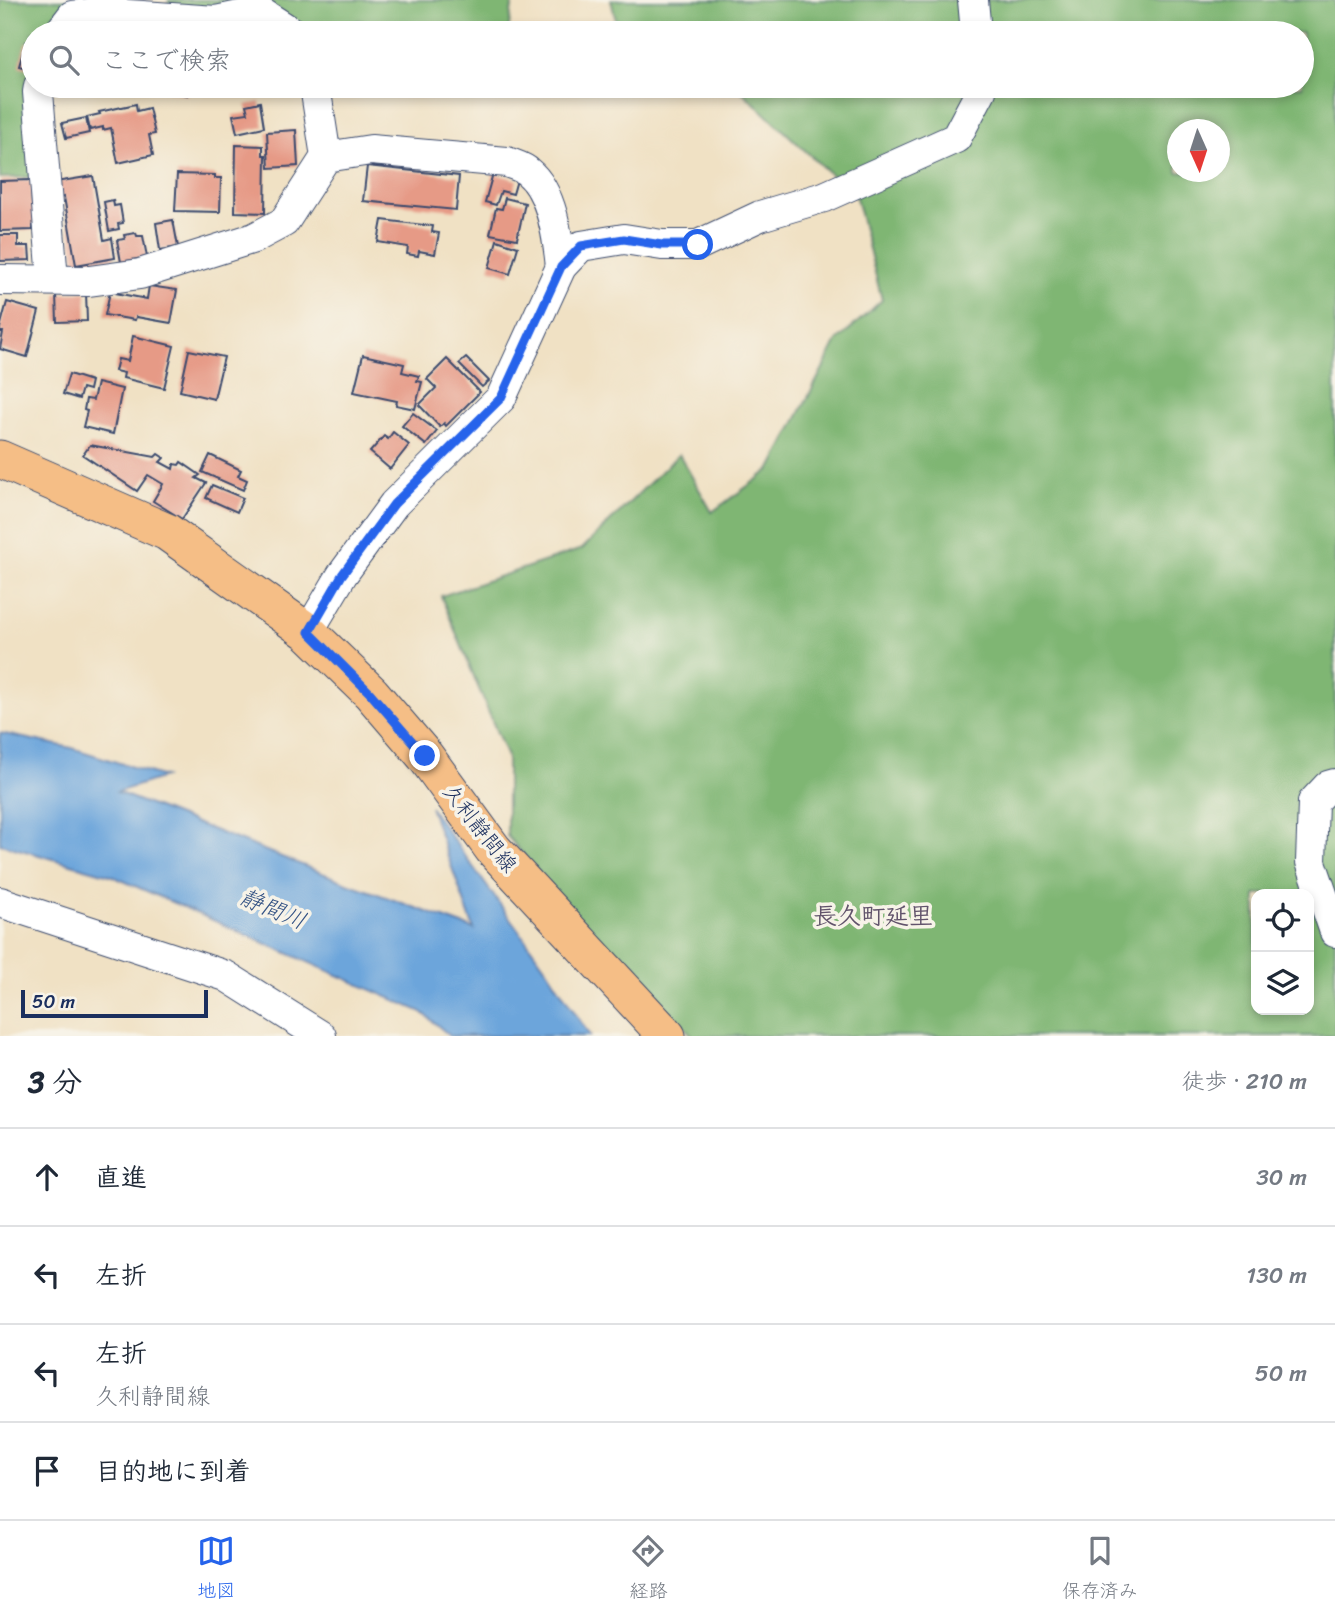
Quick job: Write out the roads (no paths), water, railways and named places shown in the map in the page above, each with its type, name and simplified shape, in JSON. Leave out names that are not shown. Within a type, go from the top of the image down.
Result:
[{"type":"main road","name":"久利静間線","points":[[0,459],[167,532],[309,632],[370,693],[425,756],[493,849],[667,1036]]},
{"type":"street","points":[[973,0],[975,21]]},
{"type":"street","points":[[68,21],[72,16],[98,13],[216,21],[265,15],[274,21]]},
{"type":"street","points":[[38,98],[53,280]]},
{"type":"street","points":[[0,280],[89,281],[141,274],[254,238],[284,222],[326,157],[317,98]]},
{"type":"street","points":[[309,632],[342,575],[394,504],[501,398],[561,267],[581,246],[624,239],[662,245],[698,245],[760,216],[824,197],[956,138],[977,98]]},
{"type":"street","points":[[326,157],[371,150],[507,162],[528,172],[543,190],[557,232],[561,267]]},
{"type":"street","points":[[1335,784],[1328,786],[1313,802],[1311,862],[1335,932]]},
{"type":"street","points":[[0,902],[226,976],[321,1036]]},
{"type":"water","name":"静間川","points":[[0,733],[72,748],[164,777],[117,792],[350,884],[474,929],[430,807],[548,971],[590,1036],[450,1036],[422,1012],[110,875],[0,844]]},
{"type":"district","name":"長久町延里","points":[[873,916]]}]
